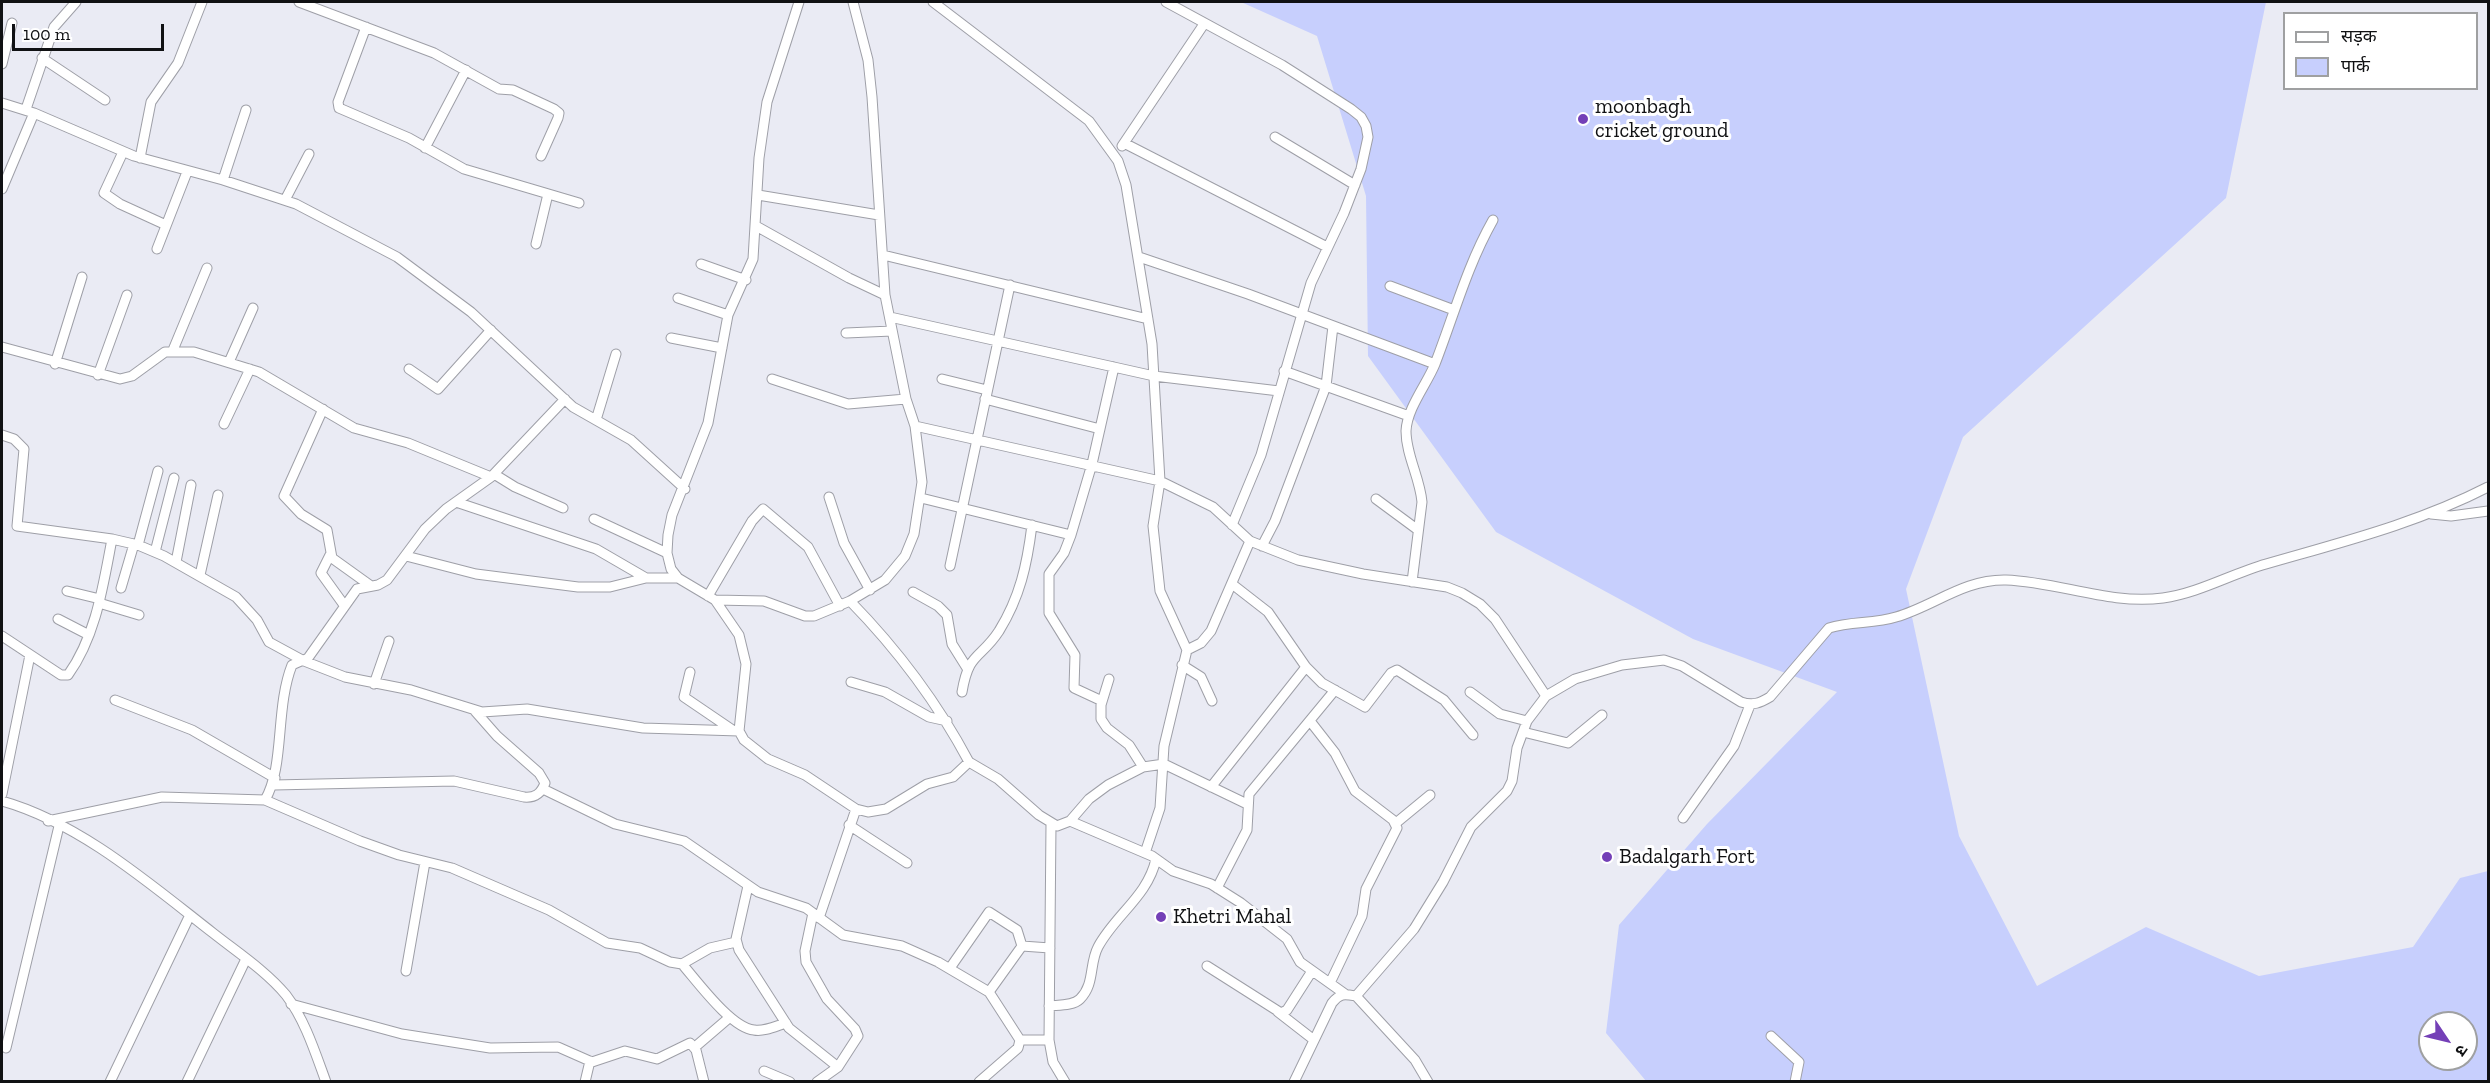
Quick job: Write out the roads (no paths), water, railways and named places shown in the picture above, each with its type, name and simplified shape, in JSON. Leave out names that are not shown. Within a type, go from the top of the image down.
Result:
[{"type":"street","points":[[2,189],[30,111],[42,58],[54,27],[76,2]]},
{"type":"street","points":[[140,158],[151,102],[178,63],[202,2]]},
{"type":"street","points":[[299,2],[434,53],[499,89],[513,90],[557,111],[558,118],[541,156]]},
{"type":"street","points":[[737,731],[746,664],[739,635],[711,598],[678,578],[671,569],[667,553],[672,515],[685,489],[708,423],[728,315],[746,280],[753,259],[759,158],[767,102],[799,2]]},
{"type":"street","points":[[711,598],[764,602],[810,616],[840,606],[885,580],[904,556],[914,534],[922,482],[915,426],[906,399],[885,295],[869,69],[853,2]]},
{"type":"street","points":[[933,2],[1089,122],[1115,156],[1126,185],[1139,257],[1154,376],[1160,481],[1153,526],[1160,591],[1187,650],[1164,746],[1160,808],[1145,853]]},
{"type":"street","points":[[1167,2],[1282,65],[1361,117],[1368,137],[1355,185],[1327,247],[1301,314],[1261,455],[1232,525]]},
{"type":"street","points":[[2,64],[12,23]]},
{"type":"street","points":[[1115,156],[1204,24]]},
{"type":"street","points":[[366,27],[338,106],[464,169],[579,203]]},
{"type":"street","points":[[42,58],[105,100]]},
{"type":"street","points":[[425,148],[466,70]]},
{"type":"street","points":[[2,103],[30,111],[140,158],[223,180],[285,200],[326,218],[397,257],[471,312],[565,399],[631,440],[685,489]]},
{"type":"street","points":[[223,180],[246,110]]},
{"type":"street","points":[[1275,137],[1355,185]]},
{"type":"street","points":[[1124,143],[1327,247]]},
{"type":"street","points":[[123,152],[104,193],[166,225]]},
{"type":"street","points":[[285,200],[309,154]]},
{"type":"street","points":[[157,249],[187,172]]},
{"type":"street","points":[[536,244],[548,194]]},
{"type":"street","points":[[758,195],[879,215]]},
{"type":"street","points":[[1412,582],[1421,490],[1406,429],[1409,416],[1435,364],[1474,254],[1493,219]]},
{"type":"street","points":[[756,226],[849,278],[885,295]]},
{"type":"street","points":[[883,255],[1148,319]]},
{"type":"street","points":[[1139,257],[1435,364]]},
{"type":"street","points":[[701,264],[746,280]]},
{"type":"street","points":[[172,350],[207,268]]},
{"type":"street","points":[[56,364],[82,277]]},
{"type":"street","points":[[950,566],[1010,285]]},
{"type":"street","points":[[1390,286],[1454,310]]},
{"type":"street","points":[[98,375],[127,295]]},
{"type":"street","points":[[678,298],[728,315]]},
{"type":"street","points":[[229,362],[253,308]]},
{"type":"street","points":[[890,317],[1154,376],[1279,391]]},
{"type":"street","points":[[1262,546],[1275,521],[1326,386],[1333,326]]},
{"type":"street","points":[[409,369],[438,389],[491,330]]},
{"type":"street","points":[[846,333],[892,331]]},
{"type":"street","points":[[671,338],[722,348]]},
{"type":"street","points":[[2,347],[112,379],[127,378],[155,357],[172,350],[194,352],[229,362],[250,369],[354,428],[408,443],[492,476],[563,508]]},
{"type":"street","points":[[596,420],[616,354]]},
{"type":"street","points":[[1102,701],[1074,688],[1075,655],[1049,613],[1049,571],[1062,557],[1071,535],[1092,464],[1114,367]]},
{"type":"street","points":[[224,424],[250,369]]},
{"type":"street","points":[[1284,371],[1409,416]]},
{"type":"street","points":[[772,379],[848,404],[906,399]]},
{"type":"street","points":[[942,380],[1100,429]]},
{"type":"street","points":[[265,800],[275,781],[283,695],[292,665],[304,661],[357,589],[387,580],[425,529],[456,502],[492,476],[565,399]]},
{"type":"street","points":[[323,409],[284,496],[301,514],[327,530],[330,555],[321,573],[344,605]]},
{"type":"street","points":[[915,426],[1160,481],[1213,507],[1250,541],[1298,560],[1447,587],[1480,604],[1495,620],[1546,696]]},
{"type":"street","points":[[2,435],[14,439],[24,449],[17,526],[112,539],[155,552],[236,597],[257,621],[269,642],[304,661],[345,677],[411,690],[475,711],[527,709],[643,728],[737,731]]},
{"type":"street","points":[[121,588],[158,471]]},
{"type":"street","points":[[155,552],[174,478]]},
{"type":"street","points":[[176,562],[191,485]]},
{"type":"street","points":[[1683,818],[1734,746],[1750,705],[1770,697],[1829,628],[1843,623],[1874,623],[1898,617],[1954,590],[1980,582],[2036,582],[2103,597],[2163,598],[2190,592],[2248,570],[2430,514],[2488,487]]},
{"type":"street","points":[[200,575],[218,495]]},
{"type":"street","points":[[829,497],[844,543],[870,590]]},
{"type":"street","points":[[921,498],[1071,535]]},
{"type":"street","points":[[1376,499],[1418,530]]},
{"type":"street","points":[[456,502],[596,549],[646,578]]},
{"type":"street","points":[[711,598],[752,522],[763,509],[808,547],[840,606]]},
{"type":"street","points":[[2430,514],[2451,516],[2488,511]]},
{"type":"street","points":[[594,519],[667,553]]},
{"type":"street","points":[[962,692],[967,668],[977,653],[998,632],[1019,594],[1032,525]]},
{"type":"street","points":[[2,636],[66,676],[80,656],[89,635],[99,601],[112,539]]},
{"type":"street","points":[[1187,650],[1201,643],[1211,631],[1250,541]]},
{"type":"street","points":[[330,555],[341,566],[371,586]]},
{"type":"street","points":[[406,556],[476,574],[578,587],[620,586],[646,578],[678,578]]},
{"type":"street","points":[[1232,584],[1273,617],[1306,667],[1325,686],[1365,707],[1391,673],[1397,670],[1444,700],[1473,735]]},
{"type":"street","points":[[67,591],[139,615]]},
{"type":"street","points":[[913,592],[938,606],[947,615],[952,644],[967,668]]},
{"type":"street","points":[[850,601],[906,662],[947,721],[969,762],[998,779],[1051,825],[1057,826],[1070,820],[1097,792],[1143,767],[1164,765],[1247,804]]},
{"type":"street","points":[[58,619],[89,635]]},
{"type":"street","points":[[374,684],[389,641]]},
{"type":"street","points":[[2,794],[30,655]]},
{"type":"street","points":[[1356,996],[1414,929],[1443,882],[1471,827],[1507,791],[1527,721],[1546,696],[1575,679],[1622,665],[1664,660],[1682,666],[1750,705]]},
{"type":"street","points":[[1182,665],[1201,677],[1212,701]]},
{"type":"street","points":[[1211,787],[1306,667]]},
{"type":"street","points":[[690,672],[684,697],[737,731],[744,740],[768,759],[806,775],[856,809],[868,812],[886,809],[927,784],[953,777],[969,762]]},
{"type":"street","points":[[1109,680],[1100,712],[1104,724],[1129,745],[1143,767]]},
{"type":"street","points":[[851,682],[885,692],[929,717],[947,721]]},
{"type":"street","points":[[1217,888],[1247,830],[1249,794],[1335,690]]},
{"type":"street","points":[[1470,692],[1500,714],[1527,721]]},
{"type":"street","points":[[115,700],[192,730],[275,781],[454,781],[531,797],[543,789]]},
{"type":"street","points":[[475,711],[497,736],[539,773],[544,779],[543,789]]},
{"type":"street","points":[[1523,732],[1568,744],[1602,715]]},
{"type":"street","points":[[1310,721],[1335,753],[1355,791],[1396,823]]},
{"type":"street","points":[[543,789],[615,824],[684,841],[748,886],[769,897],[798,904],[843,934],[902,946],[950,968],[988,992],[1020,1040]]},
{"type":"street","points":[[1396,823],[1431,795]]},
{"type":"street","points":[[48,820],[162,796],[265,800],[360,841],[452,868],[549,910],[608,943],[640,948],[670,962],[682,964],[730,1017],[753,1030],[786,1023]]},
{"type":"street","points":[[2,801],[48,820],[123,862],[246,959],[285,994],[302,1022],[326,1082]]},
{"type":"street","points":[[823,1080],[838,1067],[855,1044],[857,1032],[834,1008],[806,962],[805,951],[856,809]]},
{"type":"street","points":[[1070,820],[1145,853],[1173,872],[1217,888],[1280,932],[1291,944],[1299,962],[1345,994]]},
{"type":"street","points":[[1330,983],[1359,923],[1366,889],[1396,832],[1396,823]]},
{"type":"street","points":[[849,825],[907,863]]},
{"type":"street","points":[[1051,825],[1049,1040],[1053,1062],[1065,1082]]},
{"type":"street","points":[[6,1048],[59,826]]},
{"type":"street","points":[[1049,1006],[1071,1004],[1081,998],[1091,981],[1099,946],[1147,885],[1156,860]]},
{"type":"street","points":[[406,971],[426,861]]},
{"type":"street","points":[[748,886],[736,942],[786,1023],[838,1067]]},
{"type":"street","points":[[950,968],[989,912],[1017,930],[1022,946]]},
{"type":"street","points":[[110,1082],[190,915]]},
{"type":"street","points":[[682,964],[710,948],[736,942]]},
{"type":"street","points":[[1022,946],[1050,948]]},
{"type":"street","points":[[988,992],[1022,946]]},
{"type":"street","points":[[187,1082],[246,959]]},
{"type":"street","points":[[1207,966],[1278,1012],[1314,1040]]},
{"type":"street","points":[[1278,1012],[1287,1010],[1312,971]]},
{"type":"street","points":[[1294,1082],[1332,1003],[1337,996],[1345,994],[1356,996],[1414,1060],[1428,1082]]},
{"type":"street","points":[[291,1004],[402,1034],[490,1048],[558,1047],[596,1062],[625,1051],[657,1059],[687,1043],[695,1047],[704,1082]]},
{"type":"street","points":[[695,1047],[730,1017]]},
{"type":"street","points":[[1772,1036],[1799,1062],[1796,1082]]},
{"type":"street","points":[[1020,1040],[1049,1040]]},
{"type":"street","points":[[979,1082],[1015,1050],[1020,1040]]},
{"type":"street","points":[[585,1082],[590,1061]]},
{"type":"street","points":[[764,1071],[790,1082]]},
{"type":"place","name":"moonbagh cricket ground","points":[[1583,119]]},
{"type":"place","name":"Badalgarh Fort","points":[[1607,857]]},
{"type":"place","name":"Khetri Mahal","points":[[1161,917]]}]
